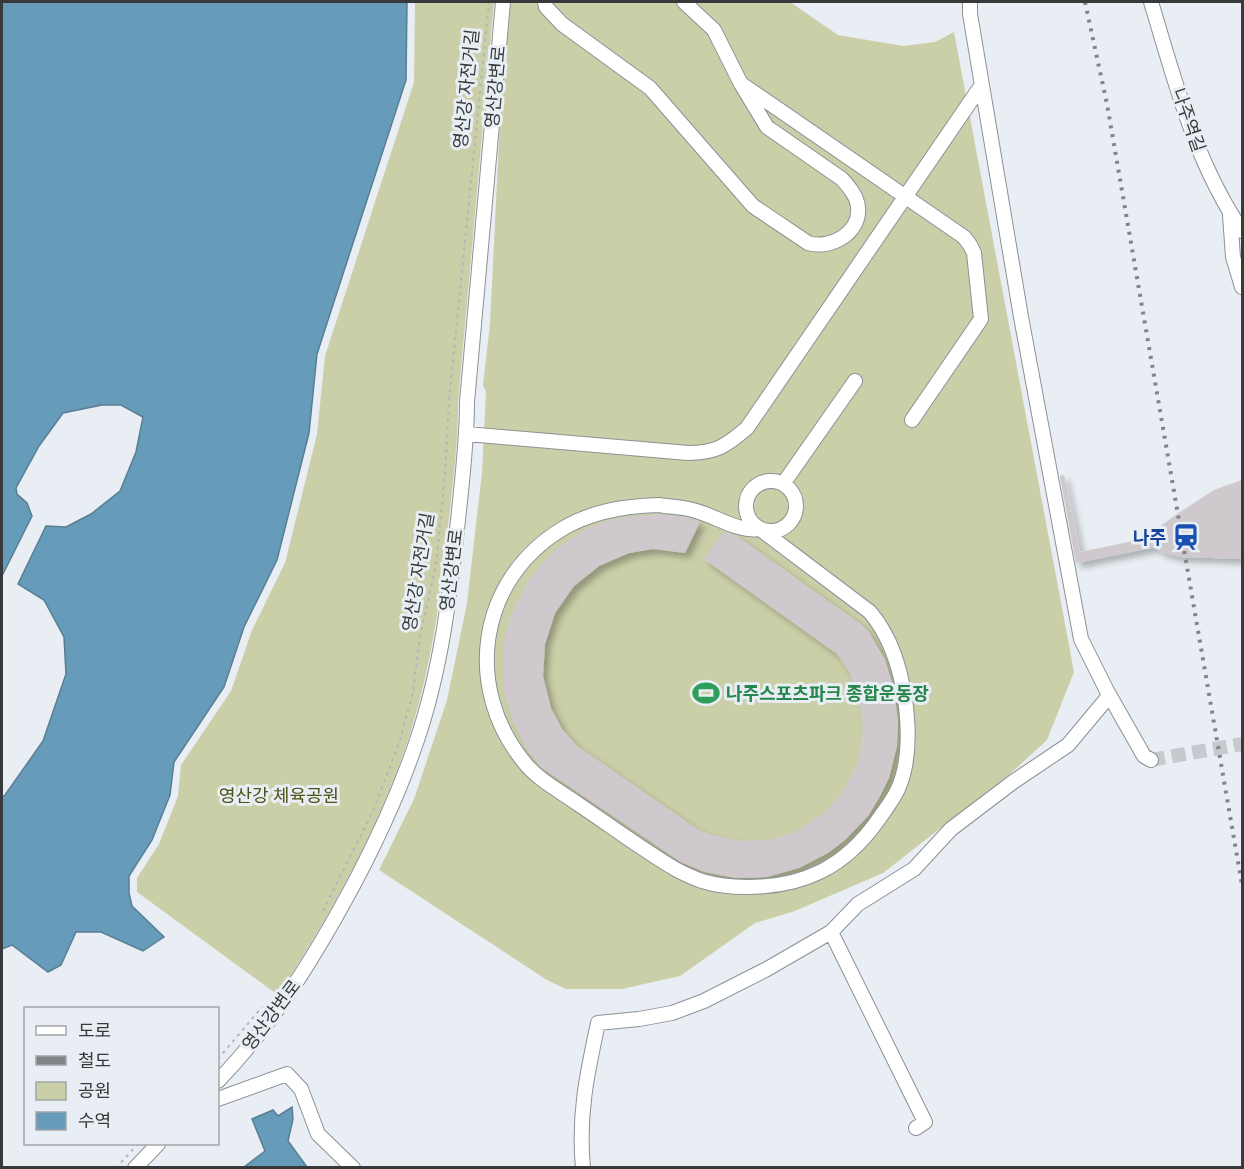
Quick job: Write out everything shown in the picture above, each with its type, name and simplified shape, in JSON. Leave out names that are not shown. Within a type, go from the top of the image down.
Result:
[{"type":"street","name":"영산강변로","points":[[219,1080],[262,1031],[308,966],[362,868],[402,782],[417,742],[439,654],[450,592],[467,434],[467,402],[503,2]]},
{"type":"street","points":[[545,2],[546,7],[562,24],[650,88],[753,206],[808,243],[818,246],[841,238],[850,230],[857,214],[858,208],[850,187],[842,179],[767,128],[741,84],[714,30],[684,2]]},
{"type":"street","points":[[970,2],[969,14],[1021,317],[1081,639],[1144,756],[1151,760]]},
{"type":"street","name":"나주역길","points":[[1151,2],[1190,128],[1206,168],[1242,231]]},
{"type":"street","points":[[741,84],[906,196],[964,237],[970,244],[974,253],[981,319],[912,420]]},
{"type":"street","points":[[467,434],[688,453],[707,453],[718,450],[747,428],[981,86]]},
{"type":"street","points":[[1230,213],[1233,257],[1242,287]]},
{"type":"street","points":[[783,484],[855,381]]},
{"type":"street","points":[[760,529],[748,518],[746,511],[748,495],[759,484],[767,482],[783,484],[789,489],[795,503],[793,518],[789,524],[775,531],[760,529],[752,530],[738,528],[694,510],[658,505],[622,507],[582,519],[563,528],[538,546],[515,572],[491,619],[486,650],[487,675],[491,701],[496,715],[512,746],[534,773],[677,870],[703,881],[738,886],[772,887],[800,880],[822,871],[854,849],[868,834],[898,789],[906,757],[908,737],[903,684],[894,653],[882,626],[853,598],[760,529]]},
{"type":"street","points":[[584,1167],[580,1138],[583,1094],[598,1023],[672,1013],[704,1001],[767,969],[831,932],[858,904],[914,869],[951,830],[1012,782],[1068,745],[1110,696]]},
{"type":"street","points":[[831,932],[925,1122],[916,1128]]},
{"type":"street","points":[[219,1099],[287,1074],[301,1089],[318,1134],[353,1167]]},
{"type":"street","points":[[135,1167],[156,1145]]},
{"type":"path","name":"영산강 자전거길","points":[[319,920],[373,811],[399,744],[413,692],[420,637],[436,565],[446,475],[451,389],[489,2]]},
{"type":"path","points":[[219,1058],[267,1001]]},
{"type":"path","points":[[116,1167],[136,1145]]},
{"type":"green space","name":"영산강 체육공원","points":[[415,2],[494,2],[458,402],[455,464],[438,606],[423,687],[396,774],[351,872],[278,995],[137,892],[137,878],[159,844],[178,796],[181,765],[231,691],[252,630],[285,563],[317,434],[325,356],[414,82]]},
{"type":"green space","points":[[511,2],[790,2],[838,35],[903,46],[935,42],[954,32],[1074,672],[1047,740],[1011,773],[883,873],[795,911],[755,923],[680,976],[622,989],[566,989],[547,980],[379,870],[414,799],[447,700],[467,603],[482,472],[486,392],[483,385],[490,324],[501,101]]},
{"type":"water","points":[[2,2],[407,2],[406,80],[317,354],[309,433],[277,560],[244,627],[224,687],[174,762],[170,795],[152,840],[129,876],[132,906],[164,937],[143,951],[101,932],[76,932],[61,965],[48,972],[12,945],[2,949],[2,797],[43,741],[66,674],[64,637],[44,600],[18,584],[46,526],[66,527],[91,514],[120,491],[136,452],[143,417],[121,405],[102,405],[63,413],[39,446],[16,488],[17,494],[27,503],[32,516],[2,576]]},
{"type":"water","points":[[292,1107],[293,1119],[288,1141],[307,1167],[244,1167],[265,1151],[252,1119],[273,1110],[278,1116]]},
{"type":"building","points":[[1064,475],[1080,552],[1153,537],[1159,527],[1214,490],[1242,480],[1242,559],[1180,557],[1161,552],[1155,547],[1076,563],[1060,476]]},
{"type":"building","points":[[658,514],[686,517],[700,522],[685,553],[653,549],[629,553],[599,566],[574,586],[555,613],[545,644],[543,676],[551,708],[562,729],[577,746],[699,830],[711,835],[742,841],[774,839],[797,831],[824,813],[845,789],[859,759],[863,728],[859,696],[850,673],[837,654],[704,559],[724,531],[737,536],[869,632],[885,660],[894,689],[898,722],[897,746],[889,778],[879,798],[868,816],[845,840],[828,853],[799,868],[767,877],[736,878],[705,872],[681,862],[542,768],[528,751],[513,722],[504,691],[503,648],[510,617],[530,578],[559,547],[586,529],[611,519]]},
{"type":"tunnel","points":[[1151,760],[1242,744]]},
{"type":"railway","points":[[1085,2],[1107,104],[1242,885]]},
{"type":"place","name":"나주","points":[[1186,537]]},
{"type":"place","name":"나주스포츠파크 종합운동장","points":[[706,693]]}]
